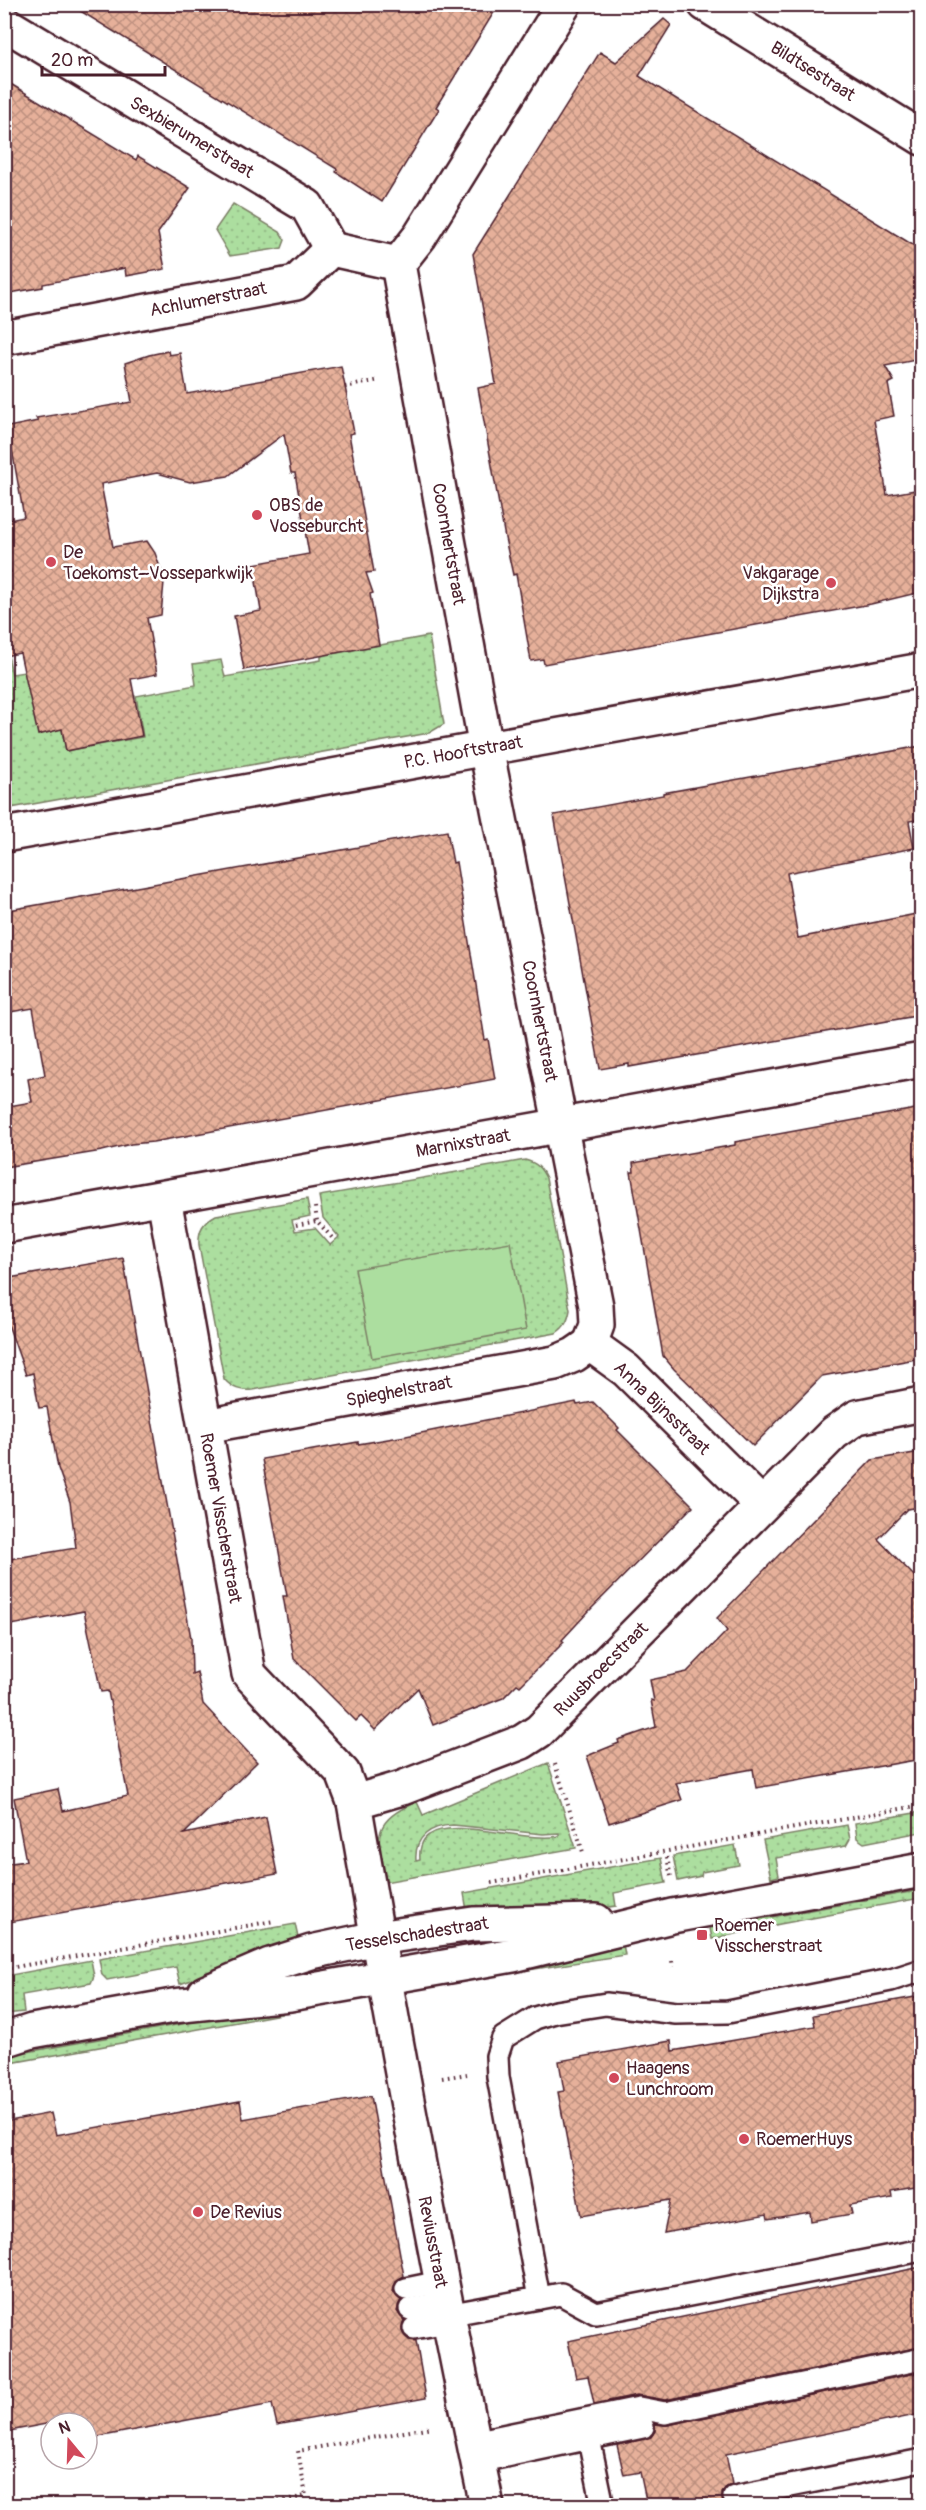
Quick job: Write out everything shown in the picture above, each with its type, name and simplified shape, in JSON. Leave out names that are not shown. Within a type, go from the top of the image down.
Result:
[{"type":"street","points":[[331,249],[398,264],[420,236],[564,4]]},
{"type":"street","name":"Bildtsestraat","points":[[705,4],[921,138]]},
{"type":"street","name":"Sexbierumerstraat","points":[[4,23],[307,207],[331,249]]},
{"type":"street","name":"Achlumerstraat","points":[[4,338],[296,283],[331,249]]},
{"type":"street","name":"Coornhertstraat","points":[[398,264],[486,748],[560,1126]]},
{"type":"street","name":"P.C. Hooftstraat","points":[[4,835],[921,670]]},
{"type":"street","name":"Marnixstraat","points":[[4,1226],[921,1060]]},
{"type":"street","points":[[560,1126],[596,1306],[597,1324],[590,1344]]},
{"type":"street","name":"Roemer Visscherstraat","points":[[164,1198],[249,1674],[343,1773],[354,1802]]},
{"type":"street","name":"Spieghelstraat","points":[[205,1426],[555,1363],[574,1355],[590,1344]]},
{"type":"street","name":"Anna Bijnsstraat","points":[[590,1344],[626,1370],[762,1505]]},
{"type":"street","name":"Ruusbroecstraat","points":[[354,1802],[402,1788],[522,1742],[539,1731],[845,1424],[871,1413],[921,1404]]},
{"type":"street","points":[[354,1802],[377,1938]]},
{"type":"street","name":"Tesselschadestraat","points":[[14,2033],[173,2006],[290,1994],[513,1955],[672,1916],[921,1870]]},
{"type":"street","name":"Tesselschadestraat","points":[[173,2006],[270,1965],[311,1952],[377,1938],[473,1923],[574,1922],[672,1916]]},
{"type":"street","name":"Reviusstraat","points":[[377,1938],[445,2305],[487,2505]]},
{"type":"lane","points":[[539,2298],[497,2068],[497,2056],[503,2038],[535,2018],[555,2012],[606,2004],[676,2013],[728,2012],[891,1980],[921,1970]]},
{"type":"lane","points":[[445,2305],[410,2309],[539,2298],[561,2294],[596,2313],[921,2250]]},
{"type":"lane","points":[[473,2441],[639,2408],[665,2413],[921,2359]]},
{"type":"lane","points":[[473,2441],[589,2439],[643,2427]]},
{"type":"lane","points":[[589,2439],[603,2505]]},
{"type":"lane","points":[[734,2497],[921,2460]]},
{"type":"path","points":[[296,1225],[317,1221],[334,1240]]},
{"type":"path","points":[[539,1731],[553,1758],[583,1852]]},
{"type":"path","points":[[667,1857],[671,1881]]},
{"type":"path","points":[[672,1961],[673,1967]]},
{"type":"path","points":[[403,2086],[497,2068]]},
{"type":"path","points":[[255,2505],[306,2496],[298,2451],[473,2441]]},
{"type":"green space","points":[[233,204],[280,232],[285,240],[282,248],[230,256],[215,230]]},
{"type":"green space","points":[[429,636],[444,724],[429,733],[5,809],[5,657],[8,656],[12,674],[50,668],[66,751],[143,737],[136,696],[196,685],[193,664],[221,660],[225,677],[321,660],[321,656]]},
{"type":"green space","points":[[525,1160],[538,1166],[546,1178],[570,1310],[566,1323],[556,1333],[253,1390],[237,1389],[224,1379],[199,1245],[199,1235],[211,1218],[216,1215],[307,1199],[310,1216],[292,1220],[295,1231],[315,1228],[330,1245],[339,1237],[323,1218],[319,1196]]},
{"type":"green space","points":[[510,1242],[526,1330],[372,1358],[355,1269]]},
{"type":"green space","points":[[548,1763],[576,1848],[385,1882],[379,1842],[384,1824],[391,1816],[417,1802],[423,1815]],"holes":[[[445,1826],[543,1834],[559,1833],[559,1836],[529,1836],[473,1829],[440,1830],[424,1840],[420,1849],[420,1860],[416,1861],[418,1845],[425,1834]]]},
{"type":"green space","points":[[921,1812],[921,1832],[864,1843],[857,1838],[855,1823]]},
{"type":"green space","points":[[847,1825],[850,1839],[846,1846],[776,1858],[779,1876],[771,1878],[763,1840]]},
{"type":"green space","points":[[735,1845],[739,1865],[702,1872],[701,1876],[678,1881],[673,1856]]},
{"type":"green space","points":[[661,1858],[666,1883],[614,1893],[616,1906],[587,1910],[467,1911],[464,1893]]},
{"type":"green space","points":[[921,1890],[921,1898],[712,1939],[710,1928]]},
{"type":"green space","points":[[295,1924],[299,1942],[180,1984],[176,1967],[107,1980],[102,1975],[99,1959]]},
{"type":"green space","points":[[623,1944],[625,1955],[477,1978]]},
{"type":"green space","points":[[91,1960],[94,1976],[91,1983],[22,1995],[24,2012],[5,2014],[5,1976]]},
{"type":"green space","points":[[281,2006],[282,2014],[5,2064],[5,2056]]},
{"type":"building","points":[[69,4],[499,4],[436,107],[439,109],[382,202],[336,172],[337,169]]},
{"type":"building","points":[[664,19],[671,25],[639,76],[921,250],[921,359],[885,366],[894,381],[888,384],[894,416],[874,420],[887,495],[921,489],[921,592],[871,604],[544,664],[543,659],[531,661],[516,574],[513,575],[505,538],[478,388],[496,384],[473,254],[600,52],[616,62]]},
{"type":"building","points":[[4,80],[136,160],[138,156],[190,188],[158,233],[165,269],[126,276],[125,268],[4,294]]},
{"type":"building","points":[[168,351],[169,355],[180,353],[187,394],[341,366],[354,433],[349,434],[374,572],[366,573],[373,593],[370,594],[379,645],[244,670],[234,616],[261,611],[253,564],[309,554],[295,473],[291,473],[284,434],[228,476],[190,482],[157,473],[101,484],[113,547],[147,541],[155,553],[161,570],[164,582],[161,615],[147,618],[157,674],[131,679],[142,736],[66,751],[62,729],[38,735],[20,653],[4,656],[4,573],[11,572],[4,543],[4,521],[24,517],[8,427],[38,421],[36,418],[132,402],[125,363]]},
{"type":"building","points":[[921,746],[921,819],[909,821],[914,848],[787,873],[798,938],[921,913],[921,1015],[629,1067],[629,1064],[600,1069],[554,815]]},
{"type":"building","points":[[447,831],[453,863],[456,862],[485,1040],[488,1039],[495,1079],[4,1167],[4,1107],[32,1102],[28,1079],[45,1075],[33,1008],[4,1013],[4,911]]},
{"type":"building","points":[[921,1108],[921,1358],[822,1376],[753,1446],[663,1356],[631,1172],[634,1172],[633,1163]]},
{"type":"building","points":[[123,1258],[191,1638],[192,1674],[197,1672],[203,1704],[257,1762],[184,1834],[266,1817],[277,1874],[10,1922],[9,1919],[4,1920],[4,1864],[26,1861],[14,1798],[58,1789],[63,1811],[128,1796],[108,1691],[101,1692],[84,1611],[12,1625],[4,1590],[4,1560],[76,1548],[70,1502],[58,1468],[47,1407],[39,1408],[33,1373],[26,1375],[4,1313],[4,1279]]},
{"type":"building","points":[[576,1402],[577,1405],[593,1402],[619,1428],[617,1430],[693,1506],[588,1612],[562,1640],[564,1642],[520,1686],[517,1684],[503,1698],[433,1725],[418,1688],[375,1730],[361,1716],[356,1721],[294,1659],[283,1596],[287,1596],[262,1459],[406,1436]]},
{"type":"building","points":[[921,1452],[921,1507],[907,1509],[878,1539],[921,1583],[921,1759],[756,1788],[753,1769],[676,1783],[682,1800],[609,1823],[587,1756],[619,1743],[618,1740],[656,1727],[650,1680],[687,1672],[727,1631],[717,1618],[872,1460]]},
{"type":"building","name":"RoemerHuys","points":[[921,1996],[921,2187],[891,2192],[892,2198],[850,2205],[852,2214],[811,2221],[810,2212],[768,2219],[767,2214],[664,2233],[671,2200],[581,2216],[558,2092],[564,2091],[559,2061],[671,2041],[672,2051],[815,2026],[813,2015]]},
{"type":"building","name":"De Revius","points":[[371,2096],[404,2276],[397,2280],[393,2291],[401,2300],[397,2311],[404,2320],[402,2331],[409,2340],[416,2341],[426,2398],[277,2425],[272,2404],[99,2437],[99,2411],[39,2411],[39,2425],[4,2432],[4,2122],[51,2113],[56,2135],[240,2101],[243,2119]]},
{"type":"building","points":[[921,2267],[921,2347],[665,2400],[637,2395],[594,2404],[588,2376],[576,2378],[568,2341]]},
{"type":"building","points":[[921,2372],[921,2414],[726,2454],[732,2484],[722,2493],[725,2505],[647,2505],[640,2472],[624,2475],[617,2445],[651,2437],[655,2431],[655,2424],[668,2425]]},
{"type":"place","name":"OBS de Vosseburcht","points":[[257,515]]},
{"type":"place","name":"De Toekomst–Vosseparkwijk","points":[[51,562]]},
{"type":"place","name":"Vakgarage Dijkstra","points":[[831,583]]},
{"type":"place","name":"Roemer Visscherstraat","points":[[702,1935]]},
{"type":"place","name":"Haagens Lunchroom","points":[[614,2078]]},
{"type":"place","name":"RoemerHuys","points":[[744,2139]]},
{"type":"place","name":"De Revius","points":[[198,2212]]}]
